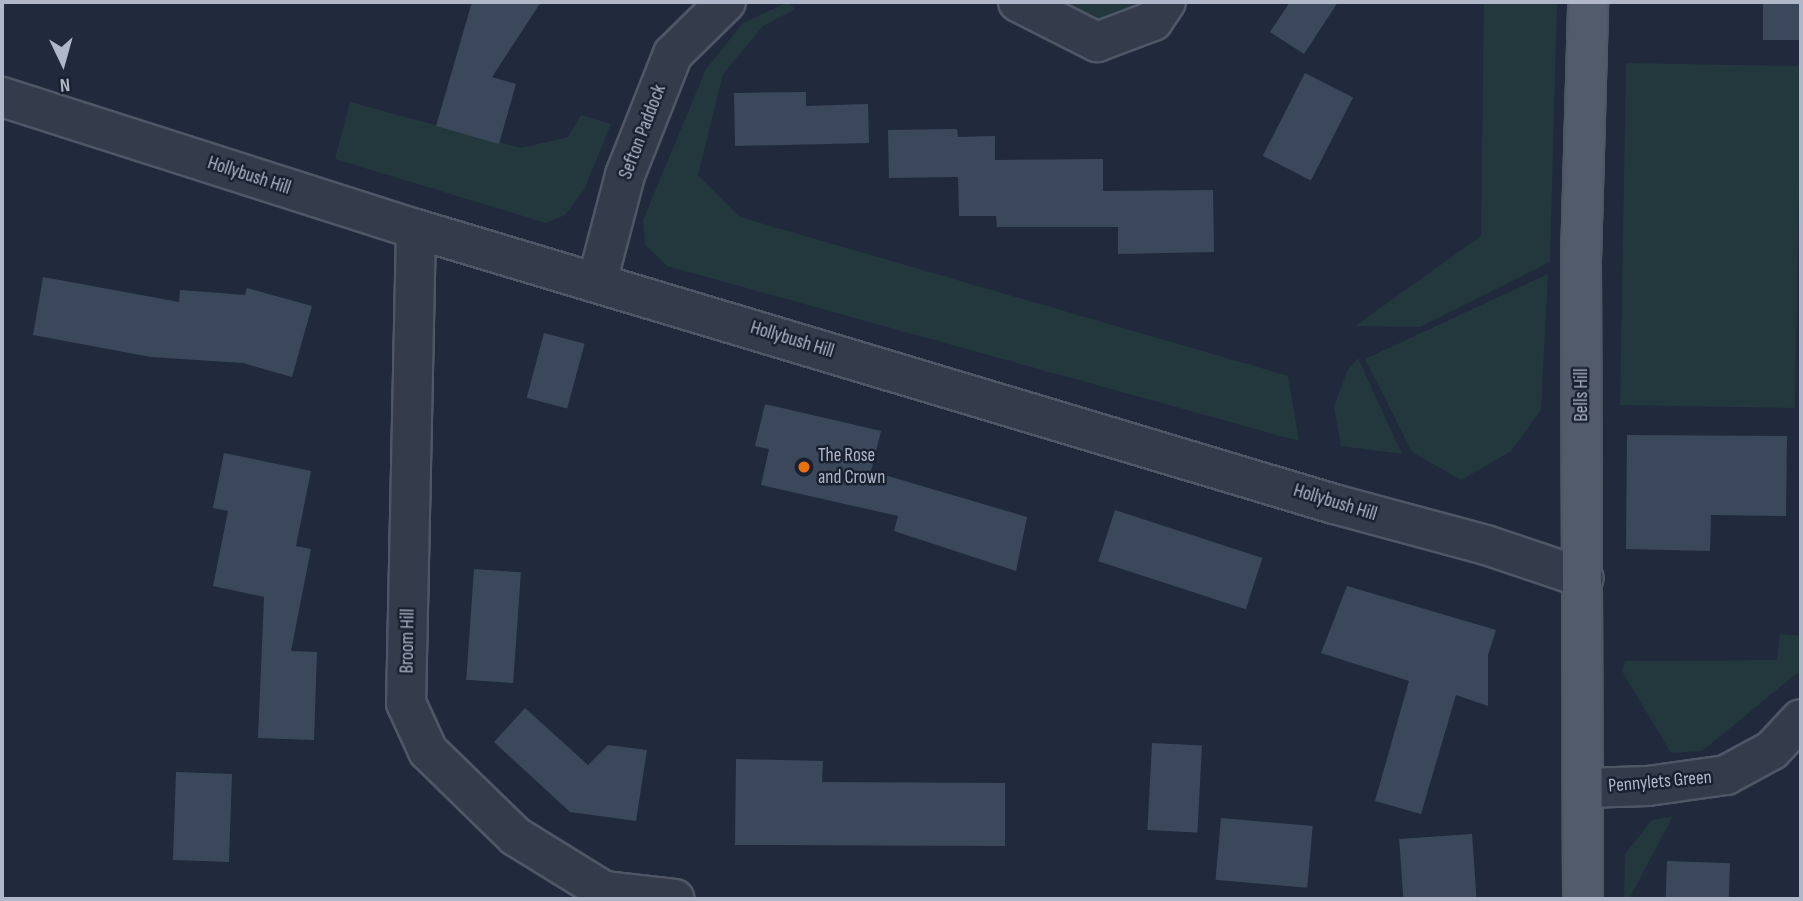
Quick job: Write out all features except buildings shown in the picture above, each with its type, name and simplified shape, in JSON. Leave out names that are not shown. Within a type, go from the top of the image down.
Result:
[{"type":"main road","name":"Bells Hill","points":[[1583,899],[1581,260],[1588,2]]},
{"type":"street","name":"Sefton Paddock","points":[[597,282],[625,175],[673,54],[726,2]]},
{"type":"street","points":[[1018,2],[1097,42],[1153,21],[1166,2]]},
{"type":"street","name":"Hollybush Hill","points":[[2,97],[416,229],[1334,504],[1486,545],[1584,578]]},
{"type":"street","name":"Broom Hill","points":[[416,229],[406,704],[428,751],[515,836],[604,891],[675,899]]},
{"type":"street","name":"Pennylets Green","points":[[1584,788],[1648,786],[1726,775],[1772,750],[1801,719]]},
{"type":"green space","points":[[788,2],[795,9],[763,26],[723,74],[698,175],[740,217],[1288,376],[1299,441],[667,266],[645,245],[643,220],[706,69],[743,23]]},
{"type":"green space","points":[[1046,2],[1155,2],[1088,27]]},
{"type":"green space","points":[[1484,2],[1557,2],[1550,262],[1420,327],[1355,326],[1481,236]]},
{"type":"green space","points":[[1626,63],[1801,66],[1795,408],[1620,405]]},
{"type":"green space","points":[[350,102],[521,148],[568,137],[581,115],[611,124],[584,190],[565,215],[546,223],[335,159]]},
{"type":"green space","points":[[1548,274],[1541,410],[1511,451],[1461,480],[1412,452],[1365,359]]},
{"type":"green space","points":[[1358,358],[1402,454],[1341,446],[1334,407],[1347,371]]},
{"type":"green space","points":[[1780,634],[1801,636],[1801,670],[1702,751],[1671,753],[1622,671],[1625,661],[1777,660]]},
{"type":"green space","points":[[1673,816],[1629,899],[1624,899],[1625,854],[1652,820]]},
{"type":"place","name":"The Rose and Crown","points":[[804,467]]}]
